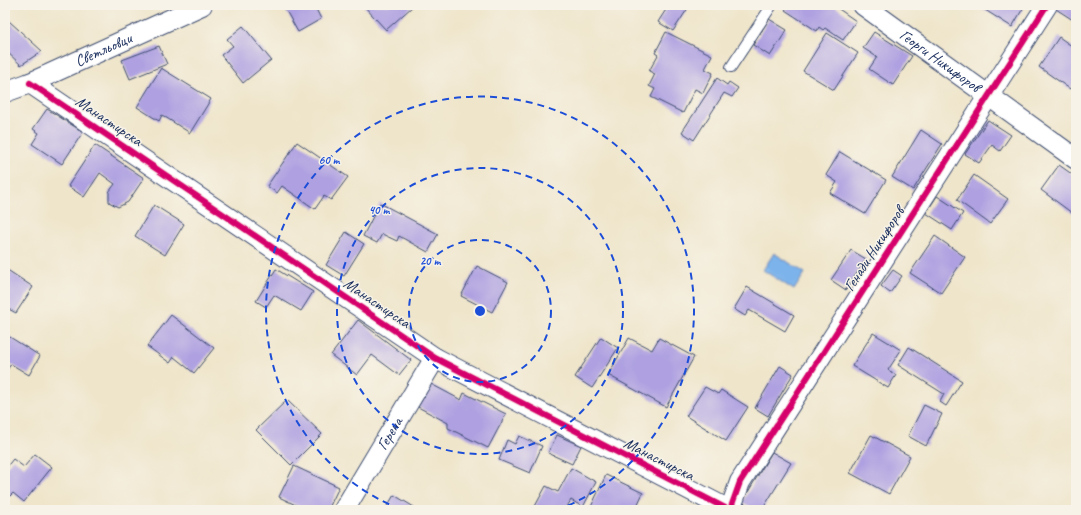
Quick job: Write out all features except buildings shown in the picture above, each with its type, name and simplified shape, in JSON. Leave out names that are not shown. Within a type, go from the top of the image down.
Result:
[{"type":"street","name":"Светльовци","points":[[5,92],[30,83],[202,5]]},
{"type":"street","name":"Георги Никифоров","points":[[863,5],[1076,159]]},
{"type":"street","name":"Генади Никифоров","points":[[729,510],[740,482],[1047,5]]},
{"type":"street","name":"Манастирска","points":[[30,83],[435,358],[729,510]]},
{"type":"street","name":"Герена","points":[[344,510],[435,358]]},
{"type":"lane","points":[[731,67],[772,5]]},
{"type":"water","points":[[774,253],[805,273],[794,290],[763,270]]},
{"type":"cycle path","points":[[730,510],[740,482],[1047,5]]},
{"type":"cycle path","points":[[30,83],[435,358],[729,510]]}]
